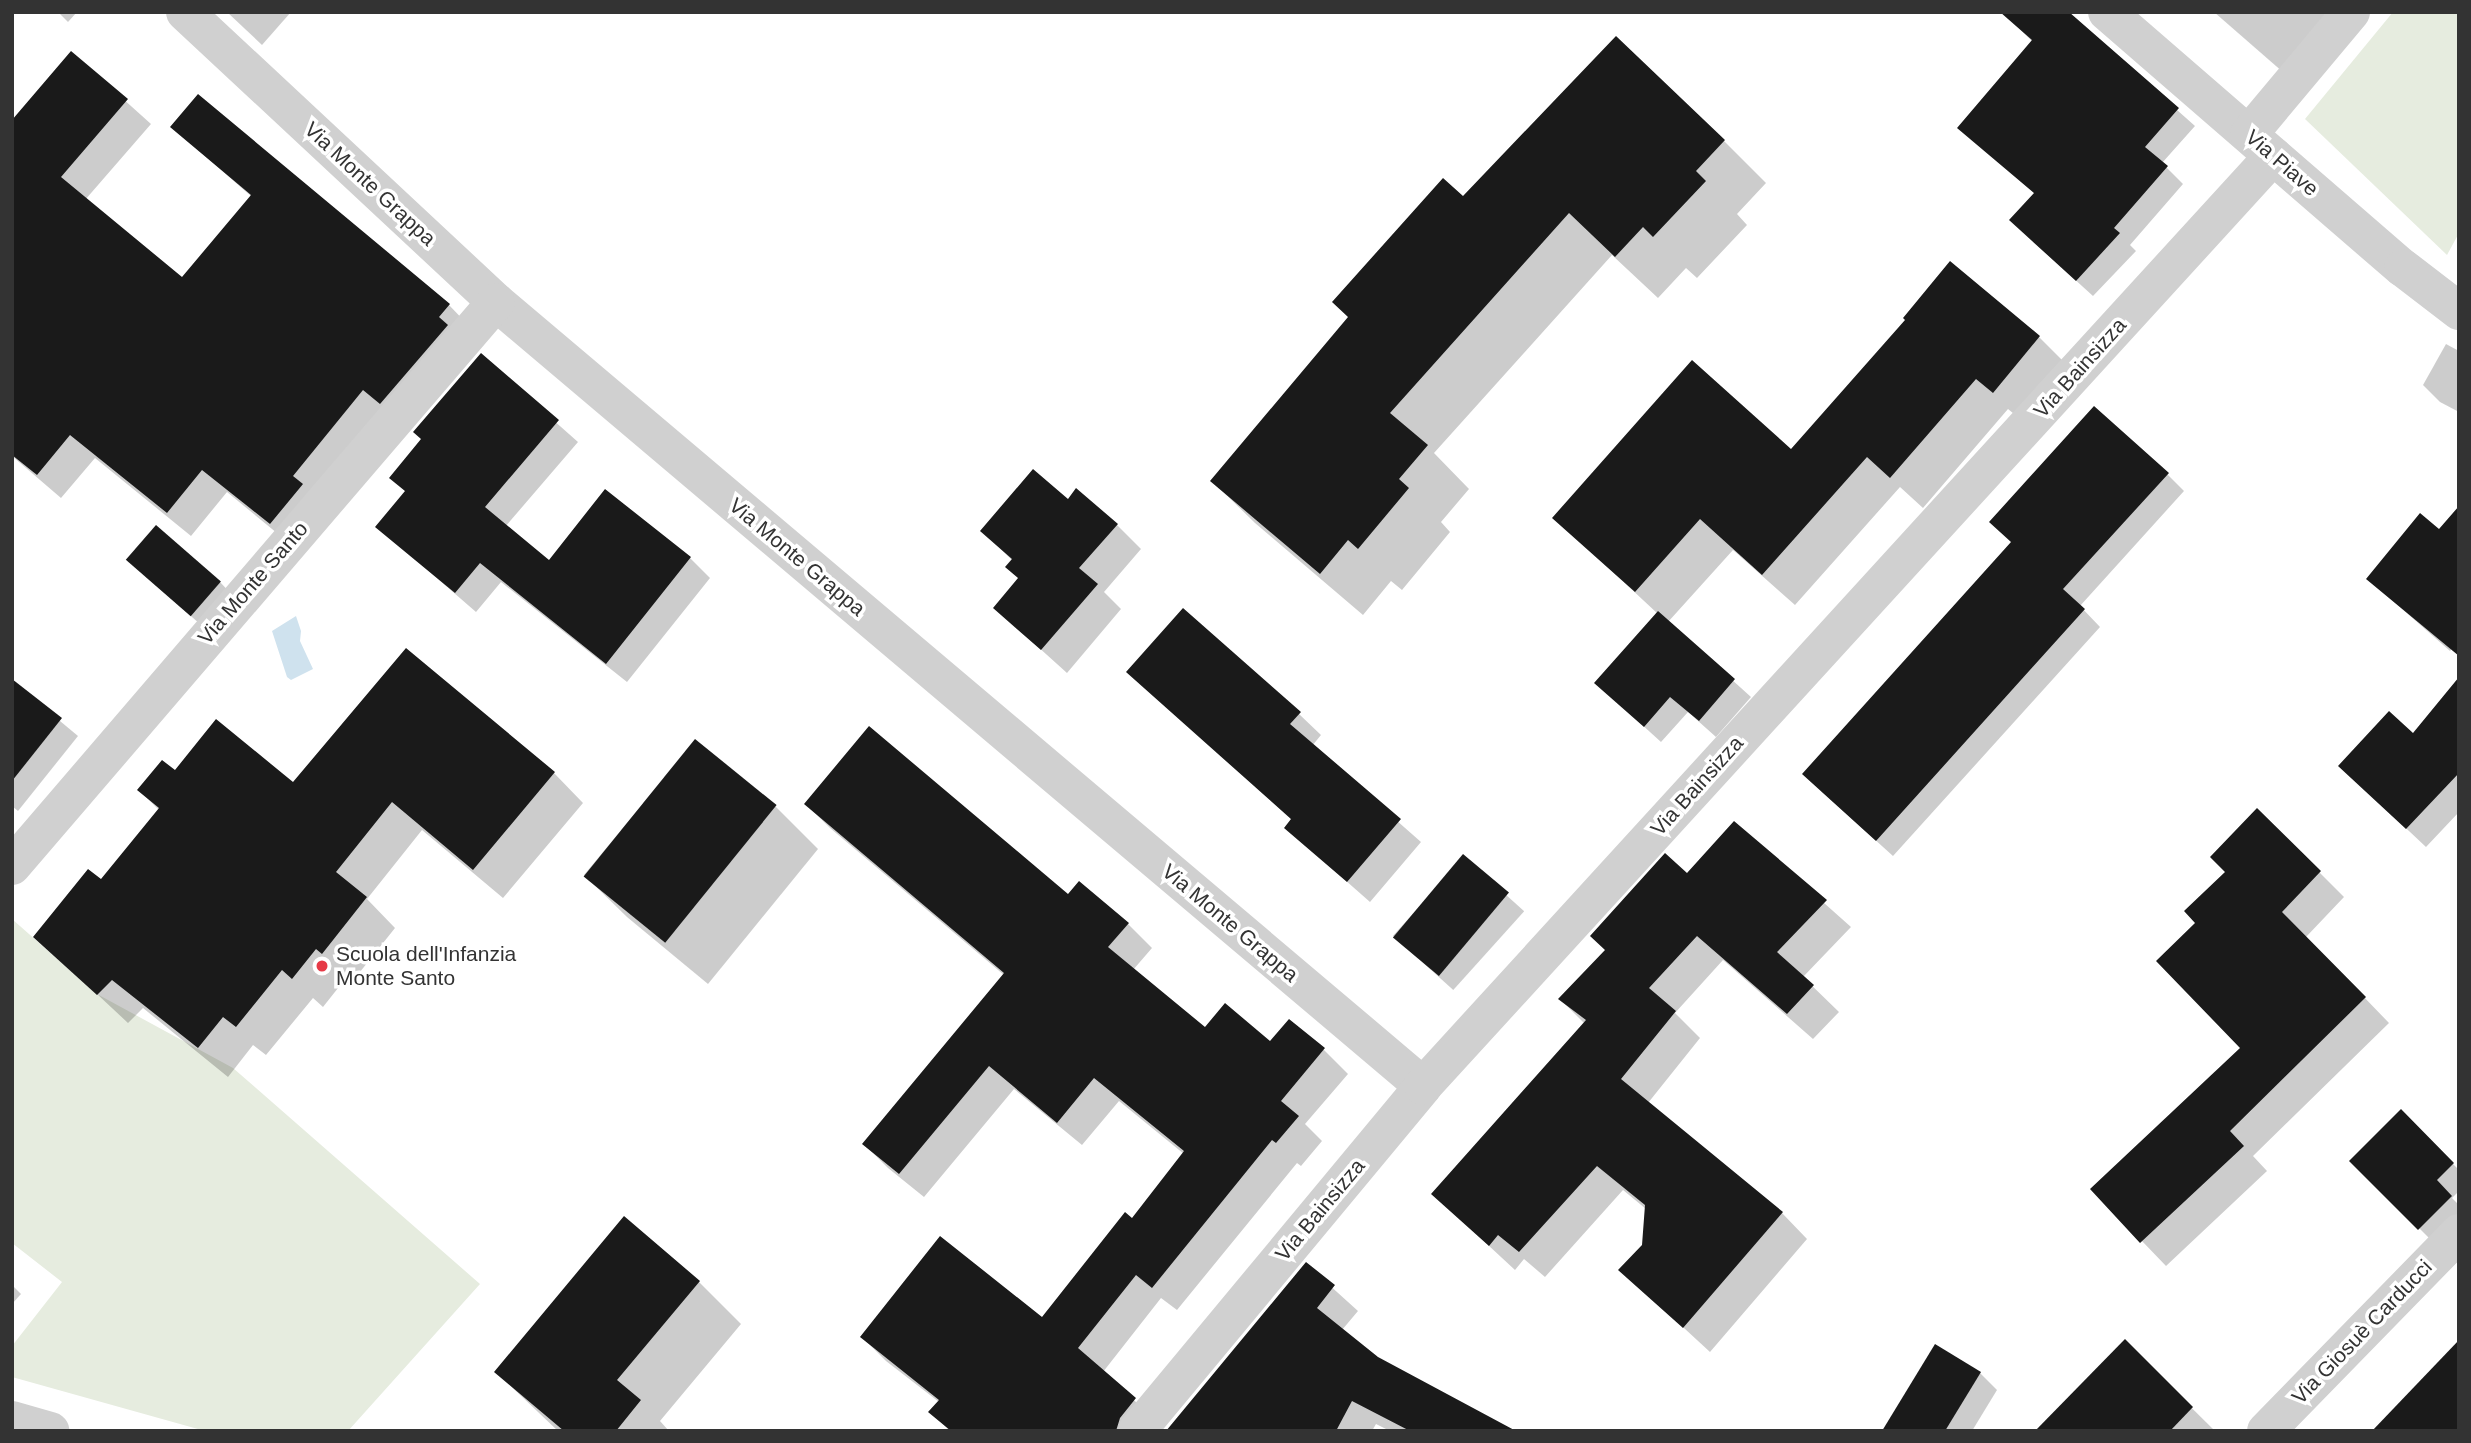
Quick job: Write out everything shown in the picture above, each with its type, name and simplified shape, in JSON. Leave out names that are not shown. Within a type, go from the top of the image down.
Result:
[{"type":"street","name":"Via Monte Grappa","points":[[185,12],[496,302],[1423,1086]]},
{"type":"street","name":"Via Piave","points":[[2107,12],[2459,311]]},
{"type":"street","name":"Via Bainsizza","points":[[1137,1431],[1423,1086],[2261,145],[2351,12]]},
{"type":"street","name":"Via Monte Santo","points":[[12,866],[496,302]]},
{"type":"street","name":"Via Giosuè Carducci","points":[[2266,1431],[2459,1233]]},
{"type":"shaded area","points":[[2393,12],[2459,12],[2459,233],[2447,255],[2305,119]]},
{"type":"shaded area","points":[[12,919],[97,994],[233,1068],[480,1284],[348,1431],[205,1431],[12,1377],[12,1346],[62,1282],[12,1243]]},
{"type":"water","points":[[296,616],[301,631],[300,641],[313,669],[291,680],[287,677],[272,631]]},
{"type":"building","points":[[2000,12],[2069,12],[2179,108],[2145,147],[2168,166],[2114,228],[2120,233],[2076,281],[2009,220],[2034,193],[1957,128],[2032,40]]},
{"type":"building","points":[[1616,36],[1725,140],[1696,171],[1706,181],[1653,237],[1643,227],[1615,257],[1569,213],[1390,413],[1428,445],[1399,479],[1409,488],[1358,549],[1348,540],[1320,574],[1210,481],[1348,317],[1332,302],[1443,178],[1463,196]]},
{"type":"building","points":[[71,51],[128,99],[61,177],[182,277],[251,195],[170,127],[198,94],[450,304],[439,317],[448,325],[380,404],[363,390],[293,476],[303,484],[270,524],[202,470],[167,513],[70,435],[37,475],[12,455],[12,120]]},
{"type":"building","points":[[1950,261],[2040,336],[1993,393],[1976,379],[1890,478],[1867,457],[1762,575],[1700,519],[1635,592],[1552,518],[1692,360],[1791,449],[1905,320],[1903,318]]},
{"type":"building","points":[[481,353],[559,420],[485,507],[549,560],[605,489],[691,557],[606,664],[480,563],[455,593],[375,527],[405,491],[389,478],[421,439],[413,432]]},
{"type":"building","points":[[2094,406],[2169,473],[2063,589],[2085,609],[1876,841],[1802,774],[2011,542],[1989,522]]},
{"type":"building","points":[[1033,469],[1068,499],[1076,488],[1118,524],[1079,568],[1098,584],[1041,650],[993,608],[1018,578],[1005,567],[1012,559],[980,531]]},
{"type":"building","points":[[2459,506],[2459,656],[2366,579],[2420,513],[2439,529]]},
{"type":"building","points":[[156,525],[221,581],[191,616],[126,560]]},
{"type":"building","points":[[1183,608],[1301,712],[1290,724],[1401,819],[1347,882],[1284,828],[1291,819],[1126,672]]},
{"type":"building","points":[[1658,611],[1735,679],[1699,721],[1670,697],[1644,727],[1594,683]]},
{"type":"building","points":[[406,648],[555,772],[473,870],[392,802],[336,872],[367,897],[322,954],[316,949],[292,979],[282,970],[236,1027],[223,1017],[198,1048],[112,980],[97,995],[33,937],[88,869],[101,879],[159,808],[137,790],[162,760],[175,770],[216,719],[293,782]]},
{"type":"building","points":[[2459,677],[2459,773],[2406,829],[2338,766],[2389,711],[2413,733]]},
{"type":"building","points":[[12,679],[62,718],[12,781]]},
{"type":"building","points":[[869,726],[1068,894],[1079,881],[1129,923],[1108,947],[1205,1027],[1225,1003],[1270,1041],[1289,1019],[1325,1048],[1281,1101],[1299,1116],[1276,1143],[1272,1140],[1152,1288],[1136,1275],[1078,1348],[1136,1398],[1120,1418],[1116,1431],[951,1431],[928,1412],[939,1400],[860,1337],[940,1236],[1042,1317],[1125,1212],[1132,1218],[1184,1151],[1094,1078],[1057,1123],[989,1066],[899,1174],[862,1144],[1004,973],[804,804]]},
{"type":"building","points":[[695,739],[777,805],[665,943],[584,877]]},
{"type":"building","points":[[2257,808],[2321,871],[2282,912],[2366,997],[2230,1131],[2244,1146],[2140,1243],[2090,1189],[2240,1048],[2156,961],[2195,923],[2184,911],[2225,872],[2210,857]]},
{"type":"building","points":[[1734,821],[1827,900],[1777,952],[1814,985],[1787,1014],[1697,936],[1649,988],[1676,1011],[1621,1079],[1783,1212],[1683,1328],[1618,1270],[1642,1245],[1645,1205],[1597,1166],[1519,1252],[1498,1235],[1489,1246],[1431,1194],[1586,1020],[1558,999],[1605,950],[1590,936],[1665,853],[1687,873]]},
{"type":"building","points":[[1463,854],[1509,893],[1439,976],[1393,937]]},
{"type":"building","points":[[2401,1109],[2454,1163],[2437,1180],[2452,1196],[2418,1230],[2349,1161]]},
{"type":"building","points":[[624,1216],[700,1281],[617,1380],[641,1400],[616,1431],[564,1431],[494,1372]]},
{"type":"building","points":[[1306,1262],[1335,1285],[1317,1308],[1378,1357],[1516,1431],[1410,1431],[1352,1401],[1336,1431],[1166,1431]]},
{"type":"building","points":[[2125,1339],[2193,1407],[2170,1431],[2035,1431]]},
{"type":"building","points":[[2459,1340],[2459,1431],[2372,1431]]},
{"type":"building","points":[[1935,1344],[1981,1372],[1945,1431],[1882,1431]]},
{"type":"place","name":"Scuola dell'Infanzia Monte Santo","points":[[322,966]]}]
